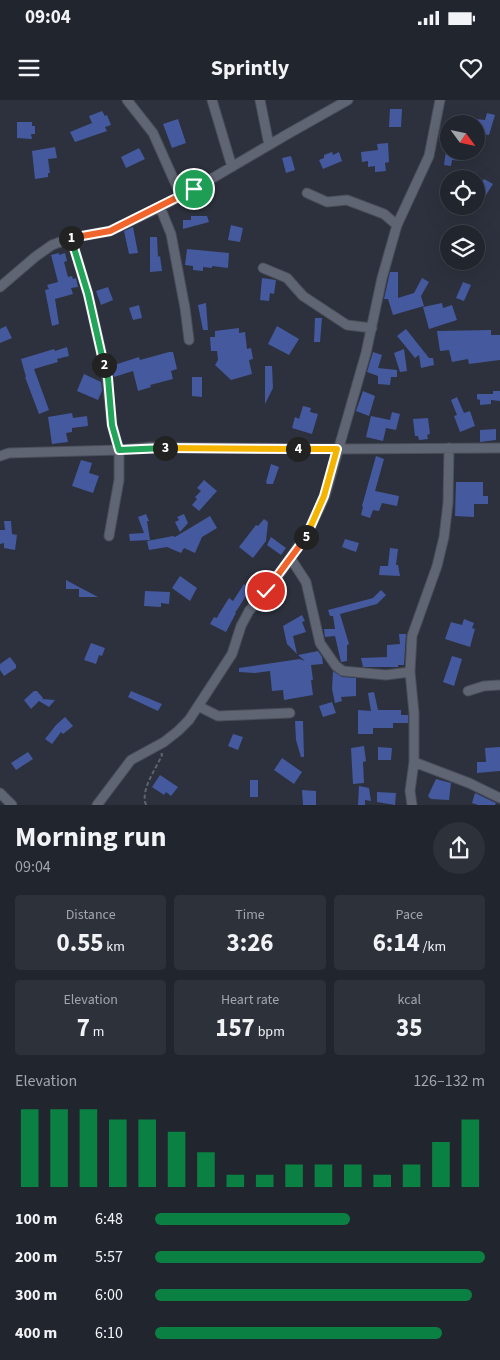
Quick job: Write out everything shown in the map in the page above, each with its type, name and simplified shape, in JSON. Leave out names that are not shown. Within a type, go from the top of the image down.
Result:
[{"type":"street","points":[[127,100],[153,133],[181,196]]},
{"type":"street","points":[[212,100],[232,166]]},
{"type":"street","points":[[260,100],[269,144]]},
{"type":"street","points":[[0,287],[34,257],[52,245],[71,238],[110,231],[160,207],[348,100]]},
{"type":"street","points":[[97,805],[131,760],[159,745],[178,731],[198,706],[232,654],[241,626],[249,611],[291,559],[307,534],[324,496],[366,352],[382,278],[397,225],[430,156],[440,100]]},
{"type":"street","points":[[307,193],[327,202],[347,200],[384,214],[397,225]]},
{"type":"street","points":[[160,207],[171,234],[189,340]]},
{"type":"street","points":[[71,238],[88,294],[108,378],[112,425],[119,450],[119,480],[109,536]]},
{"type":"street","points":[[262,268],[288,278],[303,296],[348,325],[372,328]]},
{"type":"street","points":[[0,456],[8,453],[150,448],[500,448]]},
{"type":"street","points":[[412,805],[410,791],[414,762],[414,714],[410,672],[412,636],[437,566],[444,537],[448,503],[449,448]]},
{"type":"street","points":[[291,559],[306,582],[320,642],[336,666],[343,671],[386,675],[410,672]]},
{"type":"street","points":[[468,690],[500,685]]},
{"type":"street","points":[[198,706],[218,716],[290,713]]},
{"type":"street","points":[[414,762],[469,783],[500,798]]},
{"type":"street","points":[[0,793],[12,805]]},
{"type":"path","points":[[146,805],[144,790],[162,755],[159,745]]},
{"type":"building","points":[[390,109],[402,109],[401,127],[389,127]]},
{"type":"building","points":[[102,111],[105,116],[107,115],[111,125],[105,127],[107,131],[75,142],[70,132],[92,123],[89,116]]},
{"type":"building","points":[[487,113],[495,115],[489,135],[485,134]]},
{"type":"building","points":[[178,119],[186,143],[172,148],[163,124]]},
{"type":"building","points":[[17,122],[32,122],[32,126],[35,126],[35,134],[31,134],[32,139],[17,138]]},
{"type":"building","points":[[388,143],[389,162],[385,163],[386,171],[375,172],[375,166],[368,167],[368,161],[362,162],[361,152],[378,150],[377,144]]},
{"type":"building","points":[[55,147],[57,158],[48,159],[50,173],[48,173],[48,177],[35,179],[32,151]]},
{"type":"building","points":[[139,148],[145,159],[126,168],[121,157]]},
{"type":"building","points":[[332,152],[333,155],[339,152],[342,161],[323,169],[319,160],[324,158],[324,155]]},
{"type":"building","points":[[291,156],[295,170],[286,173],[282,158]]},
{"type":"building","points":[[445,160],[452,160],[451,166],[444,165]]},
{"type":"building","points":[[485,180],[493,184],[485,196]]},
{"type":"building","points":[[191,216],[207,216],[209,222],[183,229],[183,220],[191,220]]},
{"type":"building","points":[[231,225],[243,228],[240,242],[228,240]]},
{"type":"building","points":[[133,227],[138,253],[129,254],[124,231]]},
{"type":"building","points":[[150,237],[157,237],[158,257],[160,256],[162,271],[150,272]]},
{"type":"building","points":[[187,249],[229,253],[228,268],[212,266],[212,268],[203,267],[203,271],[193,270],[193,266],[185,265]]},
{"type":"building","points":[[59,253],[59,255],[65,253],[67,261],[64,262],[68,277],[76,278],[78,287],[71,288],[73,294],[55,299],[59,324],[52,326],[45,290],[49,289],[47,285],[58,282],[51,255]]},
{"type":"building","points":[[390,272],[398,272],[398,298],[414,293],[422,278],[429,282],[421,296],[424,306],[393,315],[388,299],[384,299]]},
{"type":"building","points":[[262,278],[276,280],[274,294],[270,293],[269,301],[260,300]]},
{"type":"building","points":[[463,282],[471,285],[464,301],[456,298]]},
{"type":"building","points":[[108,287],[113,300],[101,305],[96,291]]},
{"type":"building","points":[[206,303],[208,330],[203,330],[198,305]]},
{"type":"building","points":[[442,303],[443,308],[452,305],[457,320],[429,329],[423,307]]},
{"type":"building","points":[[139,305],[142,318],[133,320],[129,308]]},
{"type":"building","points":[[315,318],[322,318],[320,342],[314,342]]},
{"type":"building","points":[[6,326],[12,338],[0,343],[0,329]]},
{"type":"building","points":[[277,326],[299,339],[289,355],[268,344]]},
{"type":"building","points":[[239,328],[239,333],[245,332],[247,349],[251,348],[253,359],[249,360],[252,374],[231,380],[215,365],[218,360],[217,351],[211,351],[210,337],[215,337],[215,331]]},
{"type":"building","points":[[406,329],[429,358],[433,358],[434,365],[421,368],[419,355],[415,358],[397,336]]},
{"type":"building","points":[[491,330],[491,335],[500,335],[500,360],[469,364],[468,359],[452,362],[449,350],[440,351],[437,331]]},
{"type":"building","points":[[67,347],[69,356],[57,359],[58,362],[34,369],[49,410],[39,414],[25,377],[21,359]]},
{"type":"building","points":[[404,349],[407,371],[400,372],[394,353]]},
{"type":"building","points":[[173,352],[177,369],[171,371],[173,379],[150,385],[151,387],[138,391],[133,371],[114,377],[111,366],[139,357],[140,360]]},
{"type":"building","points":[[373,352],[382,355],[378,368],[397,370],[397,377],[391,377],[390,385],[378,384],[378,376],[367,372]]},
{"type":"building","points":[[265,366],[272,366],[273,388],[265,404]]},
{"type":"building","points":[[84,374],[101,382],[102,391],[98,400],[77,391]]},
{"type":"building","points":[[192,377],[202,377],[202,397],[192,396]]},
{"type":"building","points":[[363,391],[375,396],[369,416],[356,411]]},
{"type":"building","points":[[493,391],[500,391],[500,401],[491,400],[491,404],[480,405],[477,394],[493,394]]},
{"type":"building","points":[[457,397],[464,413],[470,411],[475,426],[460,432],[454,416],[457,415],[451,400]]},
{"type":"building","points":[[303,406],[311,408],[310,412],[318,414],[312,434],[292,428],[295,417],[299,419]]},
{"type":"building","points":[[392,412],[400,414],[396,430],[386,428],[383,441],[366,437],[371,416],[390,420]]},
{"type":"building","points":[[72,413],[73,418],[87,416],[88,426],[72,428],[72,432],[66,433],[68,442],[52,444],[48,417]]},
{"type":"building","points":[[428,418],[430,434],[427,435],[428,439],[419,440],[418,436],[415,436],[413,419]]},
{"type":"building","points":[[496,429],[496,440],[480,442],[480,430]]},
{"type":"building","points":[[376,456],[384,459],[375,491],[399,496],[397,506],[382,503],[379,511],[373,510],[370,518],[361,515]]},
{"type":"building","points":[[81,460],[92,463],[89,473],[99,476],[93,493],[72,486]]},
{"type":"building","points":[[271,464],[279,467],[273,484],[267,484],[266,482]]},
{"type":"building","points":[[204,480],[217,491],[199,511],[192,505],[197,499],[195,497],[201,491],[197,488]]},
{"type":"building","points":[[456,482],[483,482],[483,496],[488,496],[488,504],[474,504],[474,517],[455,516]]},
{"type":"building","points":[[146,514],[149,521],[147,521],[150,540],[130,541],[129,534],[144,533],[138,517]]},
{"type":"building","points":[[184,514],[188,523],[180,532],[175,522],[179,520],[177,517]]},
{"type":"building","points":[[210,516],[217,528],[202,537],[195,553],[184,548],[181,553],[167,547],[149,550],[147,541],[175,537]]},
{"type":"building","points":[[264,519],[268,522],[266,541],[253,558],[239,547],[256,525],[258,526]]},
{"type":"building","points":[[4,521],[11,521],[12,534],[17,535],[15,550],[4,548],[4,543],[0,544],[0,530],[5,530]]},
{"type":"building","points":[[271,537],[286,548],[281,555],[267,545]]},
{"type":"building","points":[[345,539],[359,543],[356,552],[342,547]]},
{"type":"building","points":[[390,548],[398,549],[396,565],[398,565],[400,576],[379,575],[380,566],[388,566]]},
{"type":"building","points":[[180,576],[197,588],[190,601],[172,588]]},
{"type":"building","points":[[66,580],[98,597],[79,597],[79,589],[66,589]]},
{"type":"building","points":[[244,584],[251,588],[235,613],[226,632],[210,624],[214,617],[217,618],[229,598],[233,601]]},
{"type":"building","points":[[381,590],[386,595],[377,604],[340,614],[349,644],[347,645],[347,661],[341,662],[335,636],[325,637],[324,629],[335,629],[333,616],[330,616],[328,610],[373,598]]},
{"type":"building","points":[[145,591],[170,592],[169,604],[161,603],[161,607],[144,606]]},
{"type":"building","points":[[302,615],[305,621],[302,622],[306,632],[293,636],[297,654],[287,644],[283,626]]},
{"type":"building","points":[[464,619],[474,623],[472,628],[475,629],[470,647],[445,639],[451,622],[462,625]]},
{"type":"building","points":[[399,634],[406,634],[404,665],[398,665],[398,667],[363,667],[361,658],[387,657],[387,645],[400,644]]},
{"type":"building","points":[[91,643],[105,648],[102,656],[99,655],[96,664],[84,660]]},
{"type":"building","points":[[318,651],[322,657],[323,664],[311,665],[313,695],[284,700],[283,690],[272,691],[270,671],[255,673],[239,672],[239,668],[300,659],[305,661],[298,655]]},
{"type":"building","points":[[452,656],[462,659],[454,686],[443,682]]},
{"type":"building","points":[[10,657],[16,668],[4,676],[0,670],[0,664]]},
{"type":"building","points":[[333,671],[342,677],[356,678],[356,696],[341,697],[342,701],[335,703],[332,689]]},
{"type":"building","points":[[34,691],[37,691],[42,699],[55,700],[49,707],[39,701],[31,709],[24,700]]},
{"type":"building","points":[[131,691],[162,704],[158,711],[128,697]]},
{"type":"building","points":[[374,692],[378,710],[401,710],[401,715],[408,715],[408,723],[393,723],[393,728],[373,728],[373,734],[358,734],[358,710],[371,711],[368,693]]},
{"type":"building","points":[[332,702],[336,713],[323,717],[319,706]]},
{"type":"building","points":[[65,717],[73,726],[63,734],[61,732],[52,744],[45,739]]},
{"type":"building","points":[[295,721],[303,721],[304,757],[301,757],[296,740]]},
{"type":"building","points":[[233,734],[243,737],[238,750],[228,746]]},
{"type":"building","points":[[364,746],[366,761],[363,762],[364,783],[353,784],[351,748]]},
{"type":"building","points":[[378,747],[392,748],[391,760],[378,760]]},
{"type":"building","points":[[500,747],[500,771],[477,773],[477,762],[486,762],[485,748]]},
{"type":"building","points":[[28,752],[33,759],[16,770],[11,763]]},
{"type":"building","points":[[282,758],[302,772],[294,784],[274,770]]},
{"type":"building","points":[[160,775],[178,787],[171,796],[166,792],[164,795],[152,787]]},
{"type":"building","points":[[436,779],[451,783],[449,800],[431,799],[428,796]]},
{"type":"building","points":[[250,780],[258,780],[258,797],[250,797]]},
{"type":"building","points":[[359,786],[369,788],[371,801],[365,800],[365,805],[358,805]]},
{"type":"building","points":[[302,790],[316,791],[316,805],[303,805]]},
{"type":"building","points":[[377,792],[396,793],[395,805],[377,802]]},
{"type":"building","points":[[475,793],[496,803],[495,805],[472,803]]},
{"type":"route","points":[[194,189],[110,231],[71,238],[88,294],[108,378],[112,425],[119,450],[150,448],[337,449],[324,496],[307,534],[291,559],[266,591]]}]
